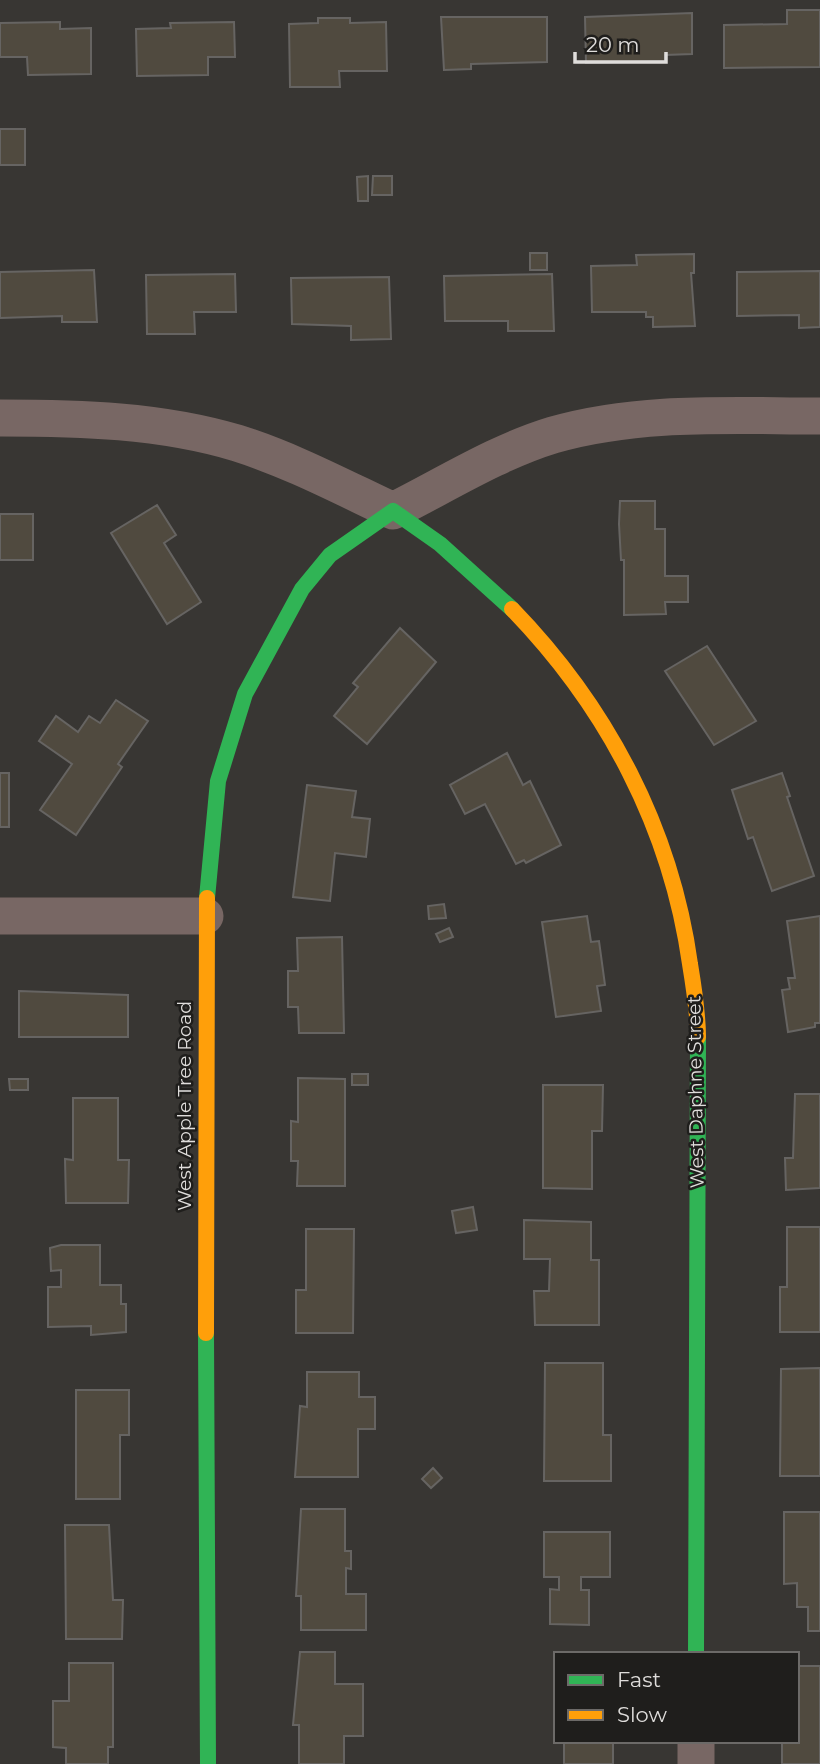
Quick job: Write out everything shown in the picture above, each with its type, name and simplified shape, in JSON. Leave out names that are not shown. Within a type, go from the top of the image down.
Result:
[{"type":"street","points":[[0,418],[101,420],[185,431],[237,443],[301,467],[393,511],[502,455],[551,436],[596,425],[677,416],[820,416]]},
{"type":"street","name":"West Apple Tree Road","points":[[208,1764],[205,916],[218,781],[245,694],[302,589],[330,555],[393,511]]},
{"type":"street","name":"West Daphne Street","points":[[393,511],[430,534],[461,558],[551,651],[587,698],[634,781],[676,888],[698,1022],[696,1652]]},
{"type":"street","points":[[0,916],[205,916]]},
{"type":"street","points":[[696,1743],[696,1764]]},
{"type":"building","points":[[787,10],[820,10],[820,67],[724,68],[724,25],[787,24]]},
{"type":"building","points":[[692,13],[692,54],[665,55],[665,61],[586,63],[585,17]]},
{"type":"building","points":[[441,17],[547,17],[547,62],[471,64],[471,69],[444,70]]},
{"type":"building","points":[[318,18],[350,18],[350,23],[386,22],[387,71],[339,71],[340,87],[290,87],[289,24],[318,23]]},
{"type":"building","points":[[60,22],[60,29],[91,28],[91,74],[28,75],[27,57],[0,57],[0,23]]},
{"type":"building","points":[[234,22],[235,57],[208,57],[208,75],[137,76],[136,29],[171,28],[170,23]]},
{"type":"building","points":[[0,129],[25,129],[25,165],[0,165]]},
{"type":"building","points":[[368,176],[368,201],[358,201],[357,177]]},
{"type":"building","points":[[373,176],[392,176],[392,195],[372,195]]},
{"type":"building","points":[[530,253],[547,253],[547,270],[530,270]]},
{"type":"building","points":[[694,254],[694,273],[691,273],[695,326],[653,327],[653,317],[646,317],[646,312],[592,312],[591,266],[637,265],[636,255]]},
{"type":"building","points":[[94,270],[97,322],[62,322],[62,316],[0,318],[0,272]]},
{"type":"building","points":[[820,271],[820,327],[799,328],[799,315],[737,316],[737,272]]},
{"type":"building","points":[[235,274],[236,312],[194,312],[195,334],[147,334],[146,275]]},
{"type":"building","points":[[552,274],[554,331],[508,331],[508,321],[445,321],[444,276]]},
{"type":"building","points":[[389,277],[391,339],[351,340],[351,326],[292,324],[291,278]]},
{"type":"building","points":[[620,501],[655,501],[655,529],[665,529],[665,576],[688,576],[688,602],[665,602],[666,614],[624,615]]},
{"type":"building","points":[[157,505],[176,535],[164,543],[201,602],[167,624],[111,533]]},
{"type":"building","points":[[0,514],[33,514],[33,560],[0,560]]},
{"type":"building","points":[[400,628],[436,662],[367,744],[334,716],[358,687],[353,683]]},
{"type":"building","points":[[707,646],[756,721],[714,745],[665,671]]},
{"type":"building","points":[[116,700],[148,721],[118,764],[122,767],[76,835],[40,810],[72,764],[39,741],[56,716],[78,732],[89,716],[100,723]]},
{"type":"building","points":[[507,753],[523,785],[530,781],[561,845],[526,863],[524,860],[516,864],[485,804],[465,814],[450,785]]},
{"type":"building","points":[[0,773],[9,773],[9,827],[0,827]]},
{"type":"building","points":[[782,773],[790,796],[787,797],[814,876],[772,891],[753,837],[748,839],[732,790]]},
{"type":"building","points":[[307,785],[356,791],[352,817],[370,819],[366,857],[335,853],[330,901],[293,897]]},
{"type":"building","points":[[444,904],[446,918],[429,919],[428,906]]},
{"type":"building","points":[[587,916],[591,942],[599,941],[605,985],[597,986],[601,1011],[556,1017],[542,922]]},
{"type":"building","points":[[820,916],[820,1023],[815,1023],[815,1027],[788,1032],[782,990],[790,989],[788,978],[795,978],[787,921]]},
{"type":"building","points":[[449,928],[453,937],[440,942],[436,934]]},
{"type":"building","points":[[342,937],[344,1033],[299,1033],[298,1007],[288,1007],[288,971],[298,971],[297,938]]},
{"type":"building","points":[[19,991],[128,995],[128,1037],[19,1037]]},
{"type":"building","points":[[352,1074],[368,1074],[368,1085],[352,1085]]},
{"type":"building","points":[[298,1078],[345,1079],[345,1186],[297,1186],[298,1161],[291,1161],[291,1121],[298,1122]]},
{"type":"building","points":[[9,1079],[28,1079],[28,1090],[10,1090]]},
{"type":"building","points":[[543,1085],[603,1085],[602,1131],[592,1131],[592,1189],[543,1188]]},
{"type":"building","points":[[795,1094],[820,1094],[820,1188],[786,1190],[785,1158],[793,1158]]},
{"type":"building","points":[[73,1098],[118,1098],[118,1160],[129,1160],[128,1203],[66,1203],[65,1159],[73,1160]]},
{"type":"building","points":[[473,1207],[477,1230],[456,1233],[452,1211]]},
{"type":"building","points":[[524,1220],[591,1222],[591,1260],[599,1260],[599,1325],[535,1325],[534,1291],[549,1291],[550,1259],[524,1259]]},
{"type":"building","points":[[787,1227],[820,1227],[820,1332],[780,1332],[780,1287],[787,1287]]},
{"type":"building","points":[[306,1229],[354,1229],[353,1333],[296,1333],[296,1290],[306,1290]]},
{"type":"building","points":[[61,1245],[100,1245],[100,1285],[121,1285],[121,1304],[126,1304],[126,1332],[91,1335],[91,1326],[48,1327],[48,1287],[61,1287],[61,1270],[51,1271],[50,1248]]},
{"type":"building","points":[[545,1363],[603,1363],[603,1435],[611,1435],[611,1481],[544,1481]]},
{"type":"building","points":[[820,1368],[820,1476],[780,1476],[781,1369]]},
{"type":"building","points":[[307,1372],[359,1372],[359,1397],[375,1397],[375,1429],[358,1429],[358,1477],[295,1477],[300,1406],[307,1407]]},
{"type":"building","points":[[76,1390],[129,1390],[129,1435],[120,1435],[120,1499],[76,1499]]},
{"type":"building","points":[[433,1468],[442,1478],[431,1488],[422,1479]]},
{"type":"building","points":[[301,1509],[345,1509],[345,1551],[351,1551],[351,1569],[346,1568],[346,1594],[366,1594],[366,1630],[301,1630],[301,1596],[296,1596]]},
{"type":"building","points":[[784,1512],[820,1512],[820,1631],[808,1631],[808,1607],[797,1607],[797,1583],[784,1584]]},
{"type":"building","points":[[65,1525],[109,1525],[113,1600],[123,1600],[122,1639],[66,1639]]},
{"type":"building","points":[[544,1532],[610,1532],[610,1577],[581,1577],[581,1590],[589,1590],[589,1625],[550,1624],[550,1589],[559,1590],[559,1577],[544,1577]]},
{"type":"building","points":[[300,1652],[335,1652],[335,1684],[363,1684],[363,1736],[344,1736],[344,1764],[299,1764],[299,1725],[293,1725]]},
{"type":"building","points":[[69,1663],[113,1663],[113,1747],[108,1747],[108,1764],[66,1764],[66,1748],[53,1747],[53,1701],[69,1701]]},
{"type":"building","points":[[799,1666],[820,1666],[820,1764],[782,1764],[782,1743],[799,1743]]},
{"type":"building","points":[[564,1743],[613,1743],[613,1764],[564,1764]]},
{"type":"traffic: fast","points":[[207,898],[218,781],[245,694],[302,589],[330,555],[393,511],[440,544],[512,609]]},
{"type":"traffic: fast","points":[[696,1652],[698,1037]]},
{"type":"traffic: fast","points":[[206,1333],[208,1764]]},
{"type":"traffic: slow","points":[[512,609],[546,647],[605,729],[650,818],[668,865],[681,914],[694,991],[698,1037]]},
{"type":"traffic: slow","points":[[206,1333],[207,898]]}]
